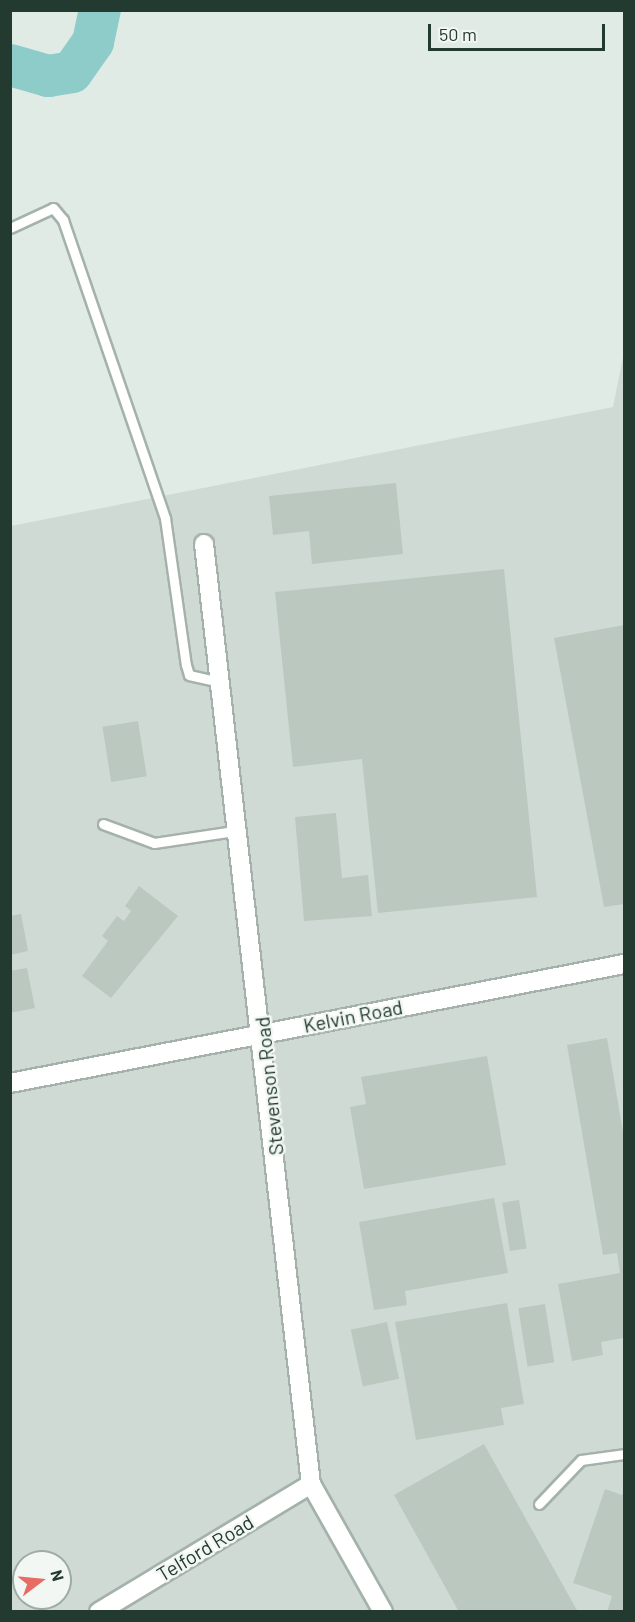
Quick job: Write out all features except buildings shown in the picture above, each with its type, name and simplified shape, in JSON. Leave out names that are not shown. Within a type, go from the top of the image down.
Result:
[{"type":"street","name":"Stevenson Road","points":[[204,544],[234,831],[264,1033],[311,1484],[383,1611]]},
{"type":"street","name":"Kelvin Road","points":[[10,1083],[624,963]]},
{"type":"street","name":"Telford Road","points":[[99,1611],[311,1484]]},
{"type":"lane","points":[[10,228],[52,208],[63,220],[165,518],[189,675],[219,682]]},
{"type":"lane","points":[[103,824],[154,843],[234,831]]},
{"type":"lane","points":[[539,1504],[581,1460],[624,1454]]},
{"type":"shaded area","points":[[624,352],[624,1611],[11,1612],[11,526],[613,407]]},
{"type":"waterway","points":[[10,65],[48,76],[72,72],[93,42],[100,10]]}]
